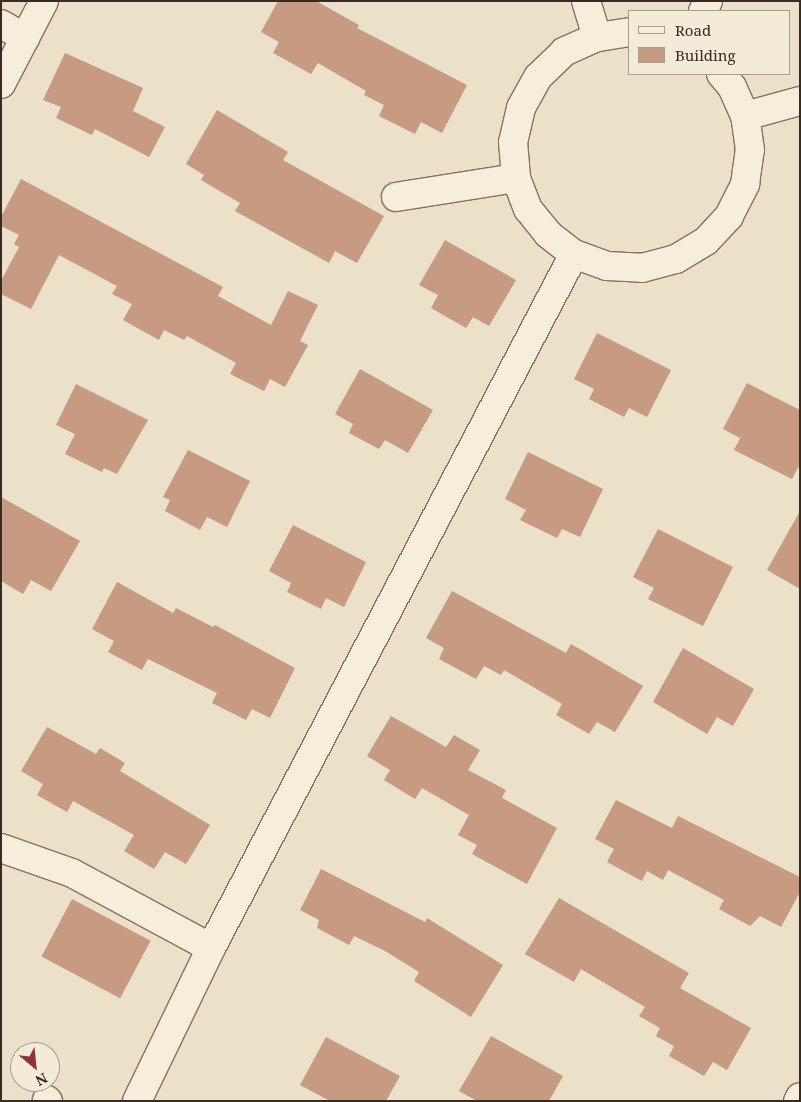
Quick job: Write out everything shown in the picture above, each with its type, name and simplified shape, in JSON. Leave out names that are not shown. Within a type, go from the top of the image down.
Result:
[{"type":"lane","points":[[1,84],[44,1]]},
{"type":"lane","points":[[586,1],[597,37]]},
{"type":"lane","points":[[1,24],[25,38]]},
{"type":"lane","points":[[628,32],[597,37],[564,52],[538,76],[521,108],[513,142],[516,178],[528,209],[548,234],[574,254],[607,266],[642,268],[676,260],[706,242],[729,216],[745,184],[750,150],[745,116],[732,87],[722,75]]},
{"type":"lane","points":[[745,116],[800,101]]},
{"type":"lane","points":[[396,196],[516,178]]},
{"type":"lane","points":[[137,1101],[211,948],[574,254]]},
{"type":"lane","points":[[1,848],[72,874],[211,948]]},
{"type":"lane","points":[[798,1101],[800,1097]]},
{"type":"building","points":[[278,1],[316,1],[359,25],[357,28],[467,85],[442,133],[421,122],[415,134],[379,116],[384,105],[364,95],[366,91],[318,63],[311,74],[273,53],[279,42],[261,32]]},
{"type":"building","points":[[65,53],[143,88],[133,111],[165,127],[149,157],[95,129],[92,135],[56,118],[61,107],[43,100]]},
{"type":"building","points":[[217,110],[288,152],[283,160],[384,216],[357,263],[335,251],[329,263],[235,211],[240,203],[201,180],[204,175],[186,164]]},
{"type":"building","points":[[21,179],[223,287],[218,296],[271,325],[288,291],[318,305],[300,341],[308,345],[285,387],[270,379],[264,391],[230,374],[236,363],[187,336],[184,340],[164,330],[159,340],[123,320],[132,304],[112,294],[117,286],[59,255],[31,309],[1,294],[1,281],[19,247],[14,244],[19,235],[1,226],[1,217]]},
{"type":"building","points":[[445,240],[516,280],[489,326],[473,317],[466,328],[431,308],[438,295],[419,285]]},
{"type":"building","points":[[597,333],[671,370],[647,417],[629,408],[624,417],[589,399],[594,389],[574,379]]},
{"type":"building","points":[[360,369],[433,410],[408,453],[385,440],[379,449],[349,433],[353,424],[335,414]]},
{"type":"building","points":[[747,383],[800,410],[800,464],[792,479],[734,450],[740,438],[723,429]]},
{"type":"building","points":[[76,384],[148,420],[117,474],[104,468],[102,472],[65,454],[75,434],[56,425]]},
{"type":"building","points":[[188,450],[250,481],[227,527],[207,517],[200,530],[165,511],[170,500],[163,497]]},
{"type":"building","points":[[528,452],[603,489],[580,537],[562,529],[557,538],[520,520],[526,510],[505,499]]},
{"type":"building","points":[[1,497],[80,541],[51,591],[31,580],[23,594],[1,581]]},
{"type":"building","points":[[800,511],[800,589],[767,570]]},
{"type":"building","points":[[293,525],[366,562],[344,607],[326,598],[321,609],[287,592],[291,583],[269,571]]},
{"type":"building","points":[[658,529],[733,567],[703,626],[648,599],[654,588],[633,577]]},
{"type":"building","points":[[117,582],[173,613],[176,608],[213,627],[215,625],[295,668],[270,718],[252,709],[246,720],[212,703],[217,693],[148,659],[142,670],[108,652],[114,641],[92,629]]},
{"type":"building","points":[[452,591],[566,653],[571,644],[643,686],[615,732],[597,722],[589,734],[556,715],[562,704],[504,670],[501,675],[484,666],[476,679],[439,659],[444,648],[426,638]]},
{"type":"building","points":[[683,648],[754,689],[733,726],[717,717],[707,734],[653,702]]},
{"type":"building","points":[[391,716],[446,747],[454,735],[480,750],[468,770],[506,790],[502,798],[557,828],[527,884],[472,854],[477,845],[458,835],[469,815],[422,788],[415,799],[384,780],[390,770],[367,756]]},
{"type":"building","points":[[47,727],[96,754],[100,748],[125,763],[120,771],[210,825],[186,864],[165,852],[154,869],[124,851],[134,835],[73,801],[67,812],[37,795],[43,784],[21,771]]},
{"type":"building","points":[[616,800],[672,828],[678,816],[800,877],[800,892],[781,927],[760,916],[750,926],[719,909],[724,900],[668,870],[663,880],[647,871],[642,881],[607,862],[614,849],[595,839]]},
{"type":"building","points":[[321,869],[425,922],[427,918],[503,965],[471,1017],[414,981],[419,972],[385,951],[354,936],[349,945],[317,928],[319,920],[300,910]]},
{"type":"building","points":[[559,898],[689,973],[680,988],[751,1028],[727,1070],[713,1062],[704,1076],[669,1056],[674,1046],[656,1036],[660,1028],[639,1016],[645,1007],[581,969],[574,982],[525,954]]},
{"type":"building","points":[[72,899],[151,941],[120,998],[41,956]]},
{"type":"building","points":[[491,1036],[563,1076],[549,1101],[477,1101],[459,1091]]},
{"type":"building","points":[[326,1037],[400,1076],[386,1101],[330,1101],[300,1085]]}]
